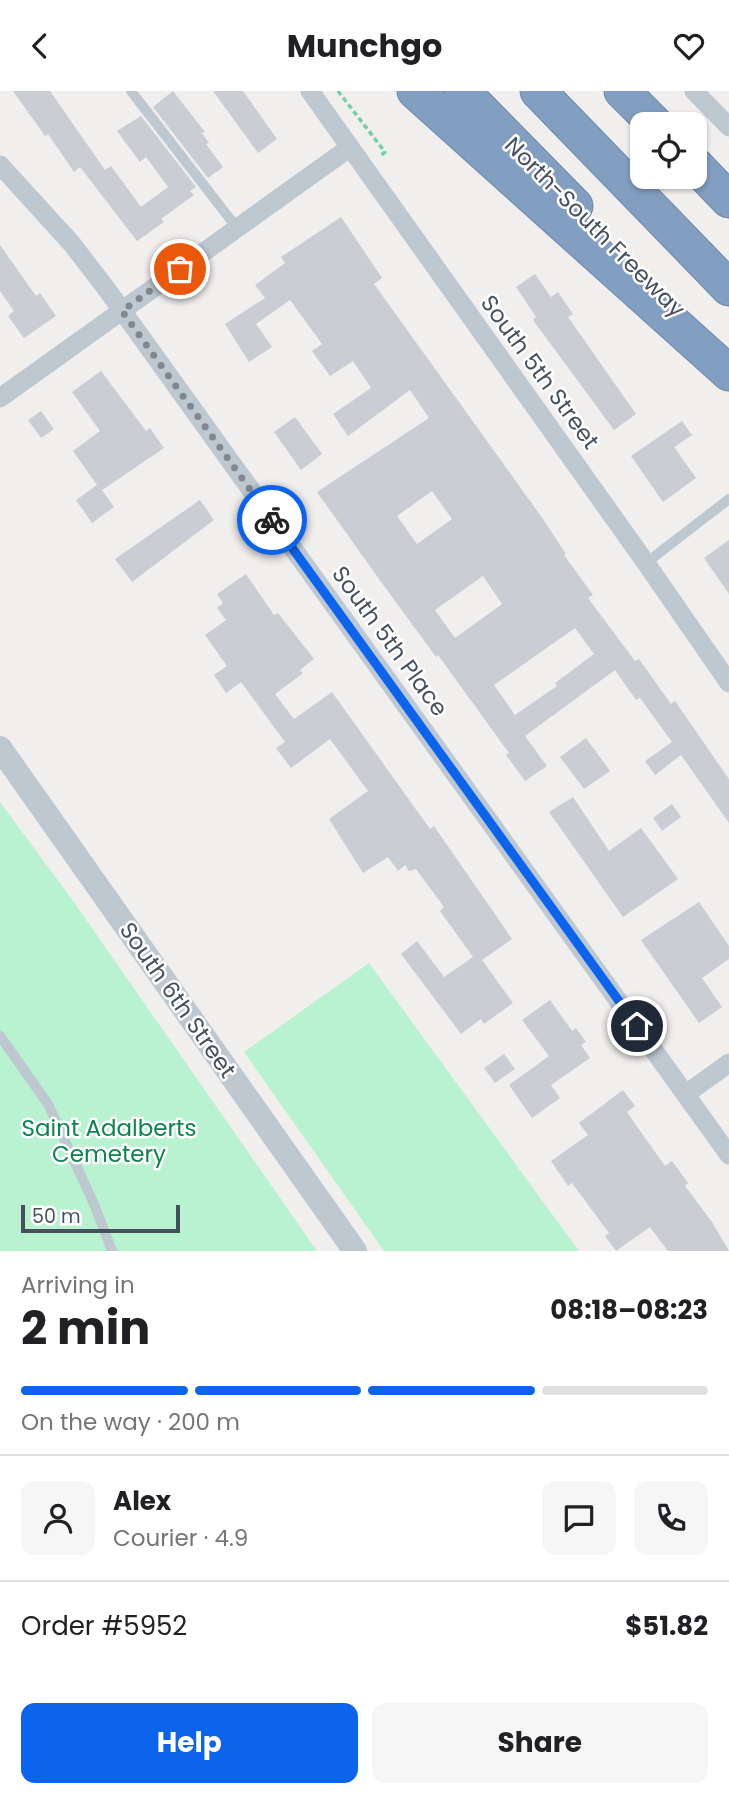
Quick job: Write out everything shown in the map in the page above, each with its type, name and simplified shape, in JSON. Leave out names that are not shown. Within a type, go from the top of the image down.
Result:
[{"type":"highway","points":[[415,91],[729,373]]},
{"type":"highway","name":"North-South Freeway","points":[[462,91],[729,362]]},
{"type":"highway","points":[[538,91],[729,288]]},
{"type":"highway","points":[[622,91],[643,112]]},
{"type":"highway","points":[[707,177],[729,200]]},
{"type":"street","name":"South 5th Street","points":[[310,91],[729,683]]},
{"type":"street","points":[[694,91],[729,127]]},
{"type":"street","points":[[0,398],[349,148]]},
{"type":"street","name":"South 5th Place","points":[[0,165],[72,244],[122,311],[729,1155]]},
{"type":"street","name":"South 6th Street","points":[[0,748],[355,1251]]},
{"type":"street","points":[[686,1094],[729,1063]]},
{"type":"lane","points":[[131,91],[237,228]]},
{"type":"lane","points":[[646,563],[729,499]]},
{"type":"lane","points":[[0,1036],[48,1104],[111,1251]]},
{"type":"path","points":[[338,91],[385,152],[375,159]]},
{"type":"green space","name":"Saint Adalberts Cemetery","points":[[0,802],[71,898],[317,1251],[0,1251]]},
{"type":"green space","points":[[369,963],[579,1251],[384,1251],[244,1052]]},
{"type":"building","points":[[13,91],[50,91],[105,170],[111,166],[141,207],[168,187],[146,157],[140,162],[117,131],[141,116],[196,187],[190,191],[194,195],[161,219],[164,222],[137,241],[80,167],[74,172]]},
{"type":"building","points":[[173,91],[205,132],[202,133],[209,143],[206,144],[223,167],[208,178],[153,107]]},
{"type":"building","points":[[213,91],[243,91],[277,139],[258,153]]},
{"type":"building","points":[[341,217],[382,278],[374,284],[543,519],[566,554],[564,555],[593,595],[588,598],[635,661],[639,659],[671,704],[675,701],[729,779],[729,823],[681,755],[655,775],[645,761],[672,742],[640,698],[636,700],[615,670],[525,736],[547,766],[525,781],[506,755],[509,753],[317,492],[429,418],[410,390],[348,436],[333,414],[371,388],[353,361],[330,376],[312,351],[322,344],[290,300],[256,324],[272,347],[249,362],[225,324],[265,298],[255,285],[285,263],[281,257]],"holes":[[[432,491],[452,519],[417,544],[397,516]],[[483,576],[502,604],[455,638],[435,610]],[[575,628],[594,654],[555,683],[557,686],[515,715],[494,685]]]},
{"type":"building","points":[[0,245],[36,296],[40,293],[56,316],[24,338],[8,316],[14,311],[0,291]]},
{"type":"building","points":[[535,274],[551,297],[558,292],[573,314],[568,317],[636,414],[614,430],[533,320],[536,317],[516,287]]},
{"type":"building","points":[[101,371],[146,431],[150,428],[164,448],[102,490],[114,507],[92,523],[76,500],[97,485],[73,451],[100,431],[72,392]]},
{"type":"building","points":[[41,411],[54,429],[41,438],[28,420]]},
{"type":"building","points":[[295,417],[322,454],[301,470],[274,432]]},
{"type":"building","points":[[682,421],[692,435],[674,447],[696,478],[663,502],[631,456]]},
{"type":"building","points":[[200,500],[214,520],[132,582],[115,559]]},
{"type":"building","points":[[729,540],[729,594],[704,558]]},
{"type":"building","points":[[246,574],[274,615],[278,613],[314,659],[300,670],[303,673],[275,694],[294,719],[332,692],[430,829],[434,826],[512,939],[482,960],[513,1003],[484,1024],[481,1019],[461,1034],[401,954],[417,941],[444,977],[473,957],[440,911],[444,907],[416,869],[409,871],[405,865],[398,871],[388,857],[363,873],[329,819],[368,791],[330,739],[291,768],[276,748],[285,742],[241,682],[226,693],[214,675],[227,666],[205,635],[226,620],[217,608],[223,603],[217,594]]},
{"type":"building","points":[[586,738],[610,771],[584,789],[560,757]]},
{"type":"building","points":[[573,797],[609,851],[641,828],[678,879],[623,917],[549,812]]},
{"type":"building","points":[[672,804],[681,817],[662,831],[653,818]]},
{"type":"building","points":[[699,902],[729,946],[729,959],[702,978],[722,1007],[699,1023],[641,940]]},
{"type":"building","points":[[550,1000],[572,1031],[576,1028],[586,1042],[581,1045],[590,1058],[551,1085],[560,1098],[532,1118],[509,1085],[549,1056],[522,1020]]},
{"type":"building","points":[[504,1054],[515,1069],[495,1083],[484,1068]]},
{"type":"building","points":[[623,1090],[635,1106],[627,1112],[665,1166],[672,1161],[688,1183],[685,1186],[712,1222],[729,1251],[668,1251],[650,1227],[616,1251],[605,1236],[609,1233],[572,1183],[568,1186],[551,1161],[588,1135],[579,1123]]},
{"type":"way so far","points":[[180,269],[122,311],[272,520]]},
{"type":"route","points":[[272,520],[637,1026]]}]
